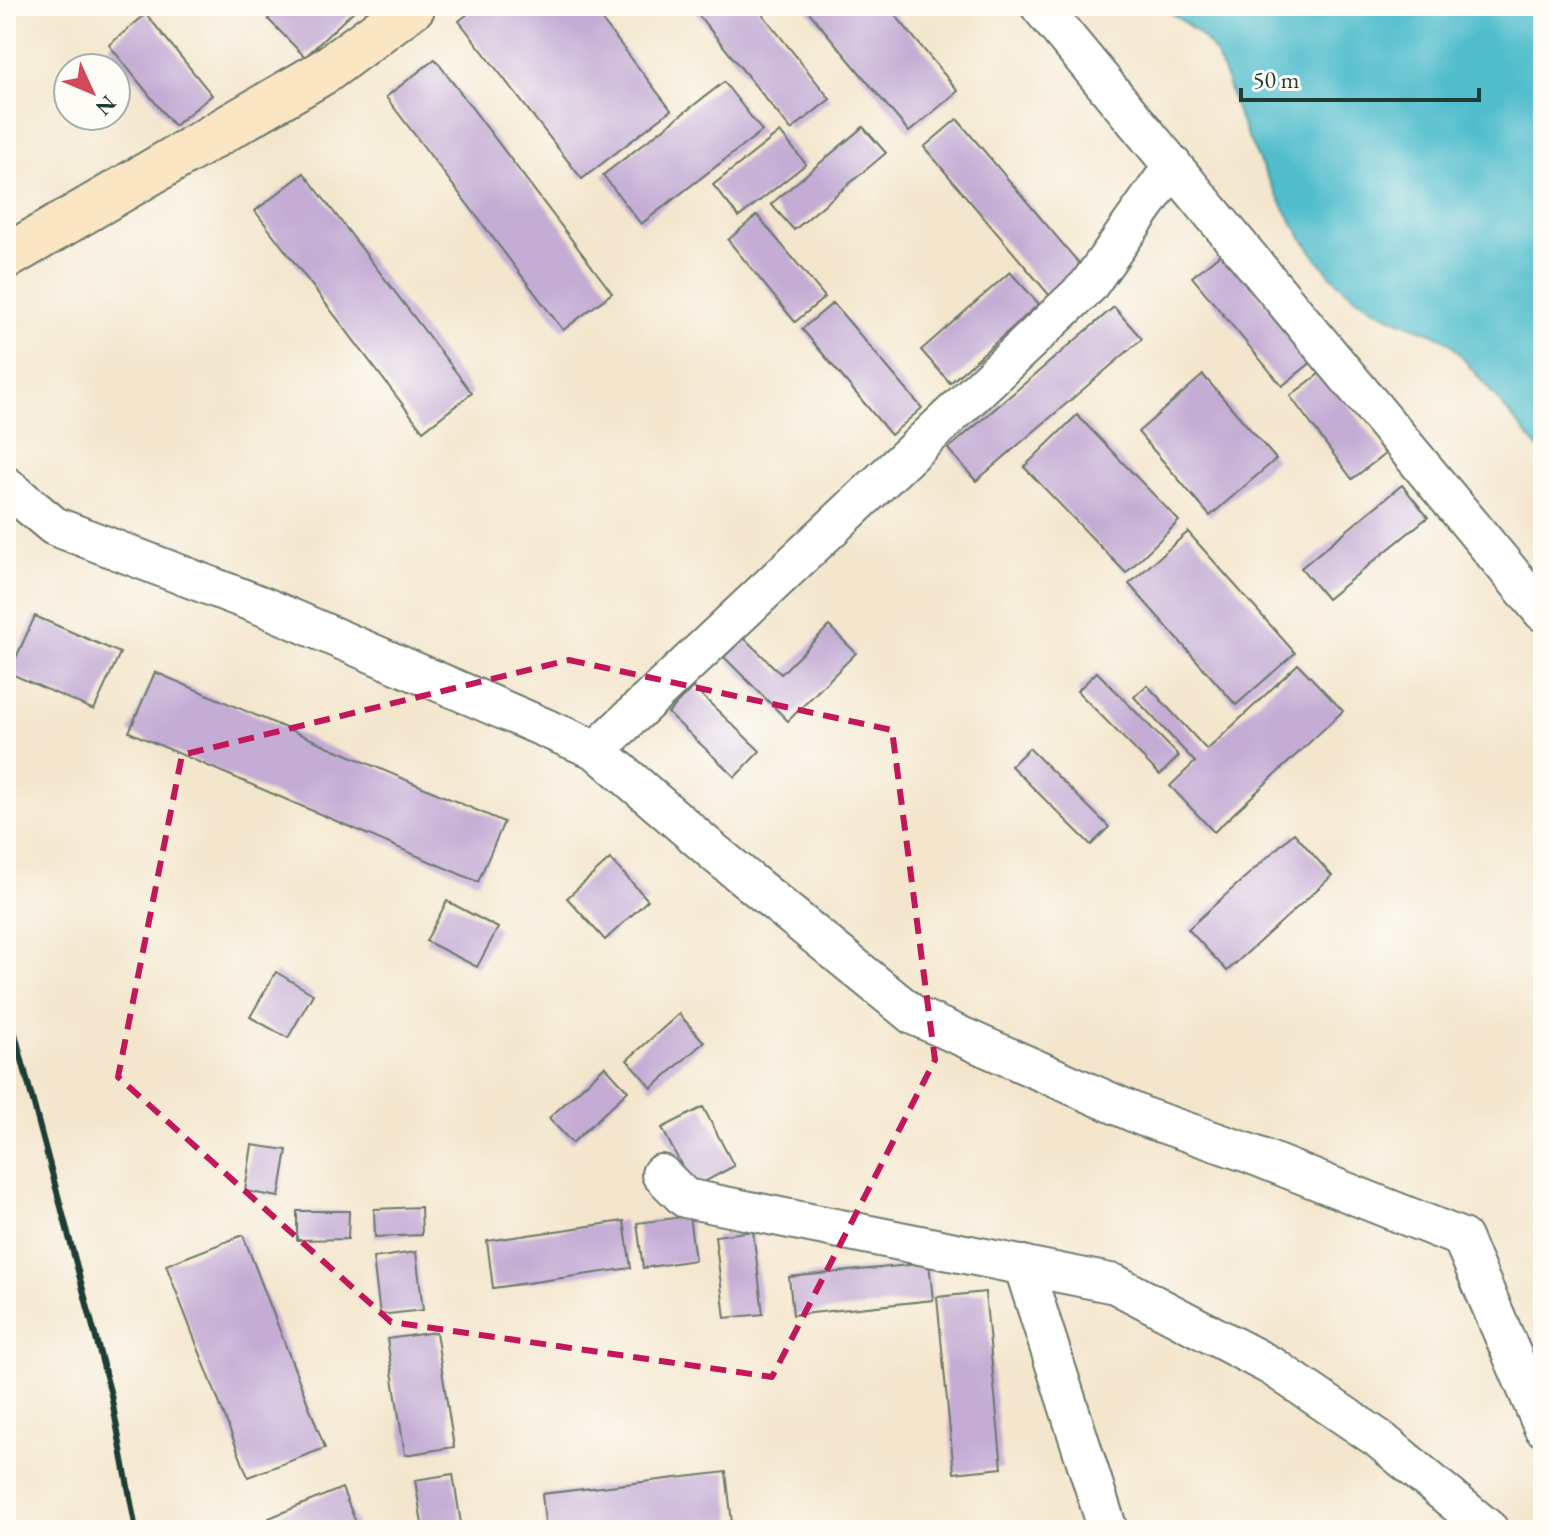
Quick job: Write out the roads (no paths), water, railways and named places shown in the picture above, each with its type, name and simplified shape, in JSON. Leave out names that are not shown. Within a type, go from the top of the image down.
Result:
[{"type":"street","points":[[6,257],[325,71],[413,6]]},
{"type":"street","points":[[1040,6],[1543,612]]},
{"type":"street","points":[[596,750],[1088,286],[1173,166]]},
{"type":"street","points":[[6,486],[54,526],[265,607],[596,750],[716,854],[913,1015],[1144,1117],[1251,1154],[1462,1238],[1543,1427]]},
{"type":"street","points":[[661,1174],[685,1198],[1115,1284],[1273,1367],[1379,1439],[1489,1530]]},
{"type":"street","points":[[1023,1265],[1108,1530]]},
{"type":"water","points":[[1160,6],[1543,6],[1543,454],[1451,344],[1371,307],[1331,276],[1298,231],[1266,175],[1239,117],[1217,56],[1195,31]]},
{"type":"railway","points":[[6,1000],[111,1395],[136,1530]]}]
